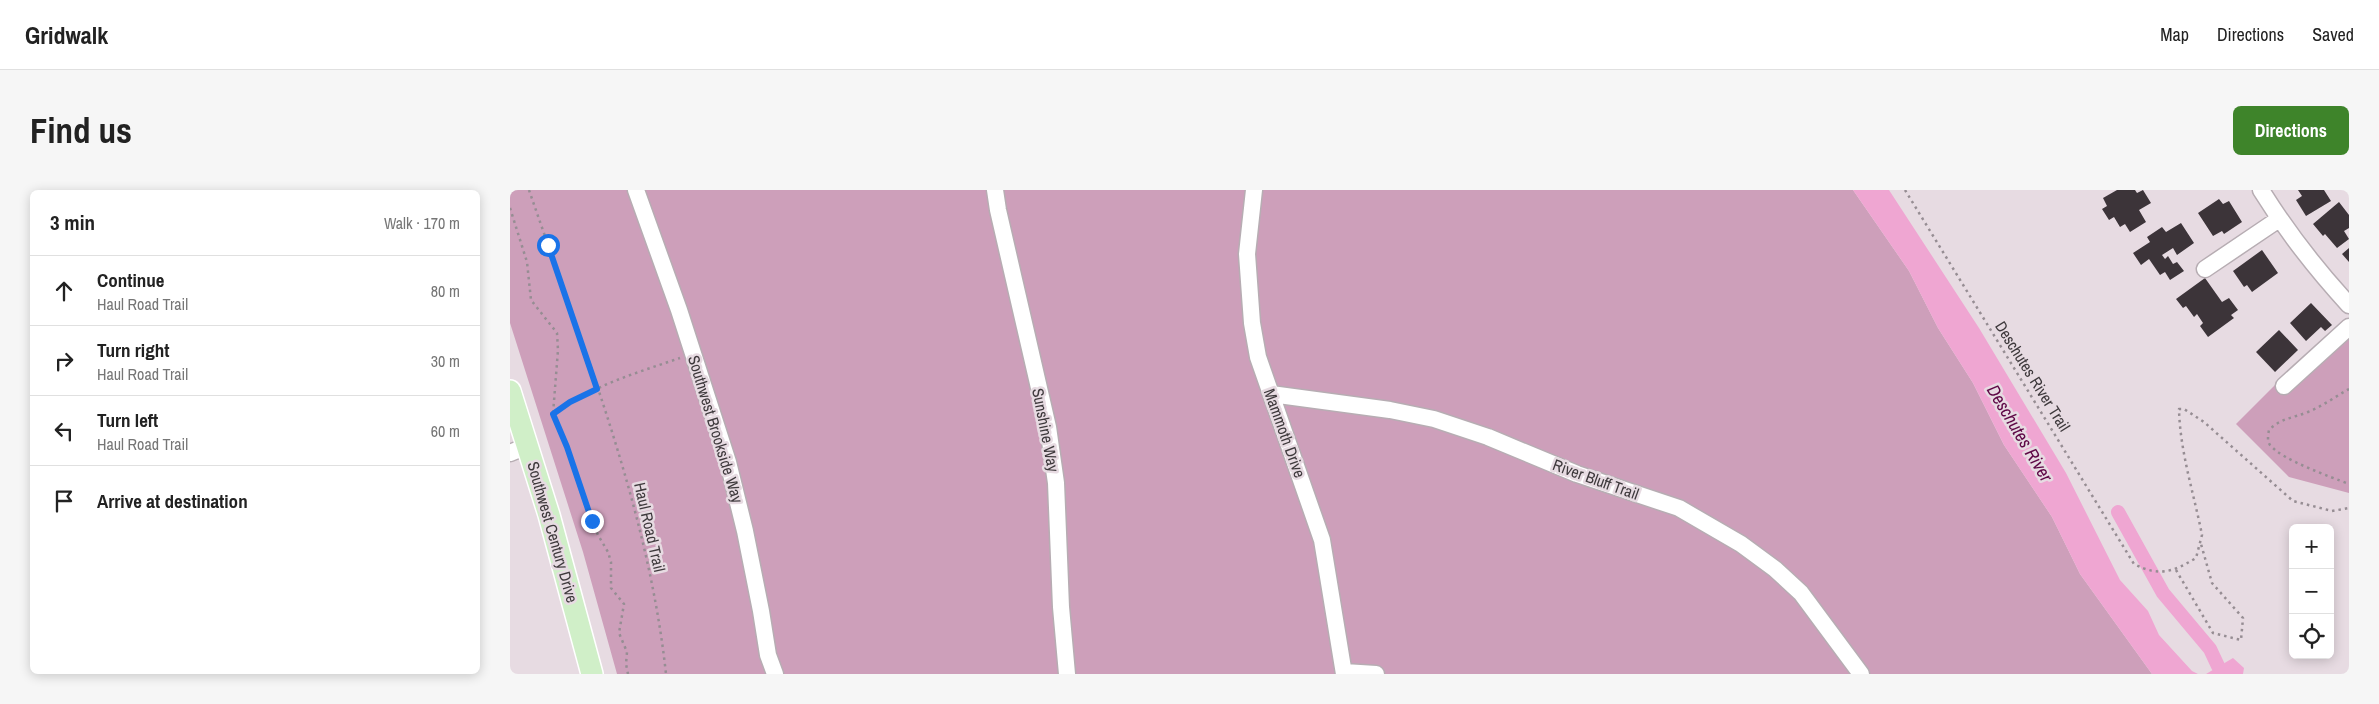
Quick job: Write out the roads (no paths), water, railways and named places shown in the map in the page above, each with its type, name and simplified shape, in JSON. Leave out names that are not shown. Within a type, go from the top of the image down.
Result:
[{"type":"main road","name":"Southwest Century Drive","points":[[510,391],[519,449],[549,515],[592,674]]},
{"type":"street","name":"Southwest Brookside Way","points":[[636,190],[694,353],[730,470],[749,548],[768,655],[775,674]]},
{"type":"street","name":"Sunshine Way","points":[[995,190],[1048,427],[1056,483],[1061,607],[1067,674]]},
{"type":"street","name":"Mammoth Drive","points":[[1254,190],[1248,254],[1249,289],[1258,357],[1322,540],[1344,673]]},
{"type":"street","points":[[2261,190],[2279,219],[2318,271],[2349,305]]},
{"type":"street","points":[[2206,269],[2279,219]]},
{"type":"street","points":[[2284,386],[2349,326]]},
{"type":"street","name":"River Bluff Trail","points":[[1271,394],[1390,410],[1434,419],[1488,437],[1577,474],[1679,508],[1741,544],[1775,569],[1801,593],[1861,674]]},
{"type":"street","points":[[1344,673],[1376,674]]},
{"type":"water","name":"Deschutes River","points":[[1853,190],[1889,190],[1979,328],[2066,473],[2120,580],[2148,611],[2159,635],[2192,671],[2198,674],[2152,674],[2080,574],[2052,517],[2004,445],[1973,383],[1938,328],[1909,271]]},
{"type":"water","points":[[2233,658],[2244,668],[2243,674],[2206,674]]},
{"type":"waterway","points":[[2118,512],[2163,593],[2210,649],[2218,666]]}]
